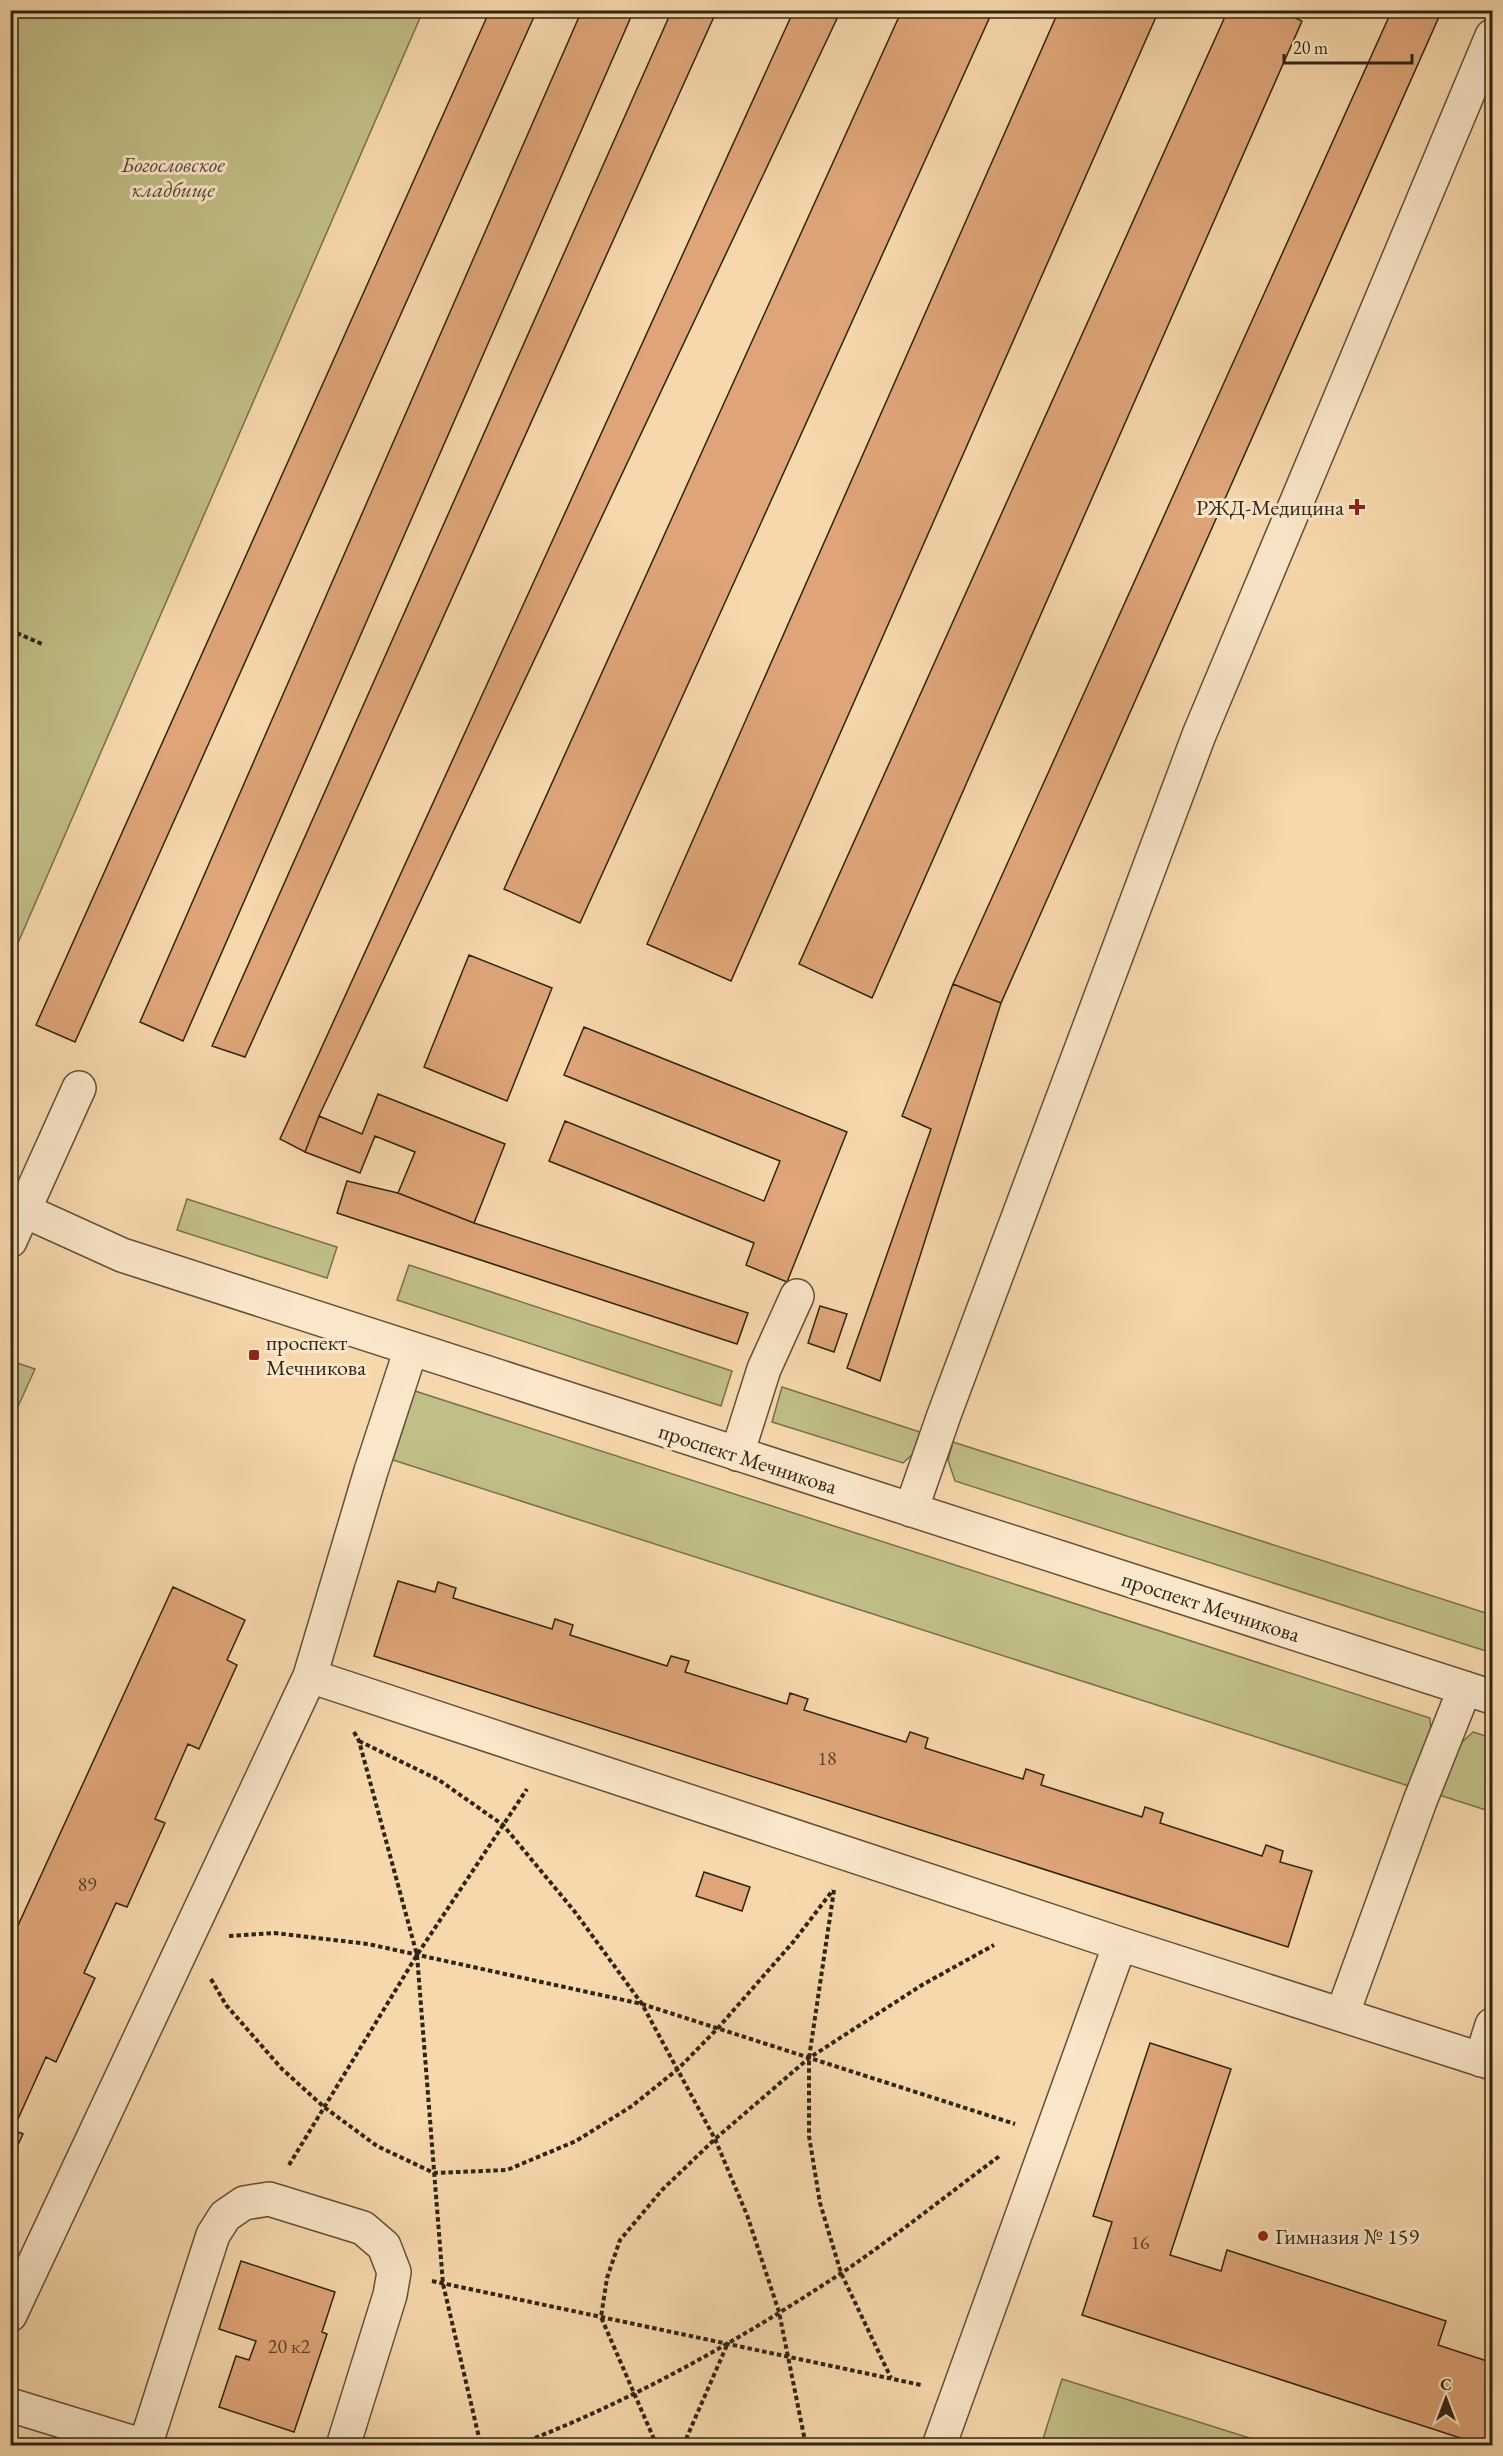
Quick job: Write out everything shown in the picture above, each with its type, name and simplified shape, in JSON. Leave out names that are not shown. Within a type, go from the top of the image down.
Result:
[{"type":"street","points":[[912,1510],[944,1415],[1199,735],[1492,36]]},
{"type":"street","points":[[10,1241],[18,1207],[79,1088]]},
{"type":"street","name":"проспект Мечникова","points":[[18,1207],[122,1255],[1479,1692]]},
{"type":"street","points":[[737,1454],[764,1369],[797,1296]]},
{"type":"street","points":[[10,2315],[187,1939],[320,1679],[371,1471],[411,1349]]},
{"type":"street","points":[[320,1679],[1120,1944],[1487,2061],[1492,2025]]},
{"type":"street","points":[[1342,2015],[1420,1801],[1479,1692]]},
{"type":"street","points":[[939,2445],[1043,2132],[1120,1944]]},
{"type":"street","points":[[10,2405],[144,2445],[213,2235],[225,2216],[244,2203],[269,2199],[363,2228],[384,2246],[394,2272],[390,2295],[343,2445]]},
{"type":"path","points":[[10,630],[42,644]]},
{"type":"path","points":[[320,1679],[359,1741],[417,1955],[443,2284],[481,2445]]},
{"type":"path","points":[[359,1741],[439,1780],[503,1825],[575,1912],[642,2004],[715,2139],[747,2215],[779,2312],[806,2445]]},
{"type":"path","points":[[269,2199],[417,1955],[550,1755]]},
{"type":"path","points":[[891,2379],[841,2273],[820,2203],[809,2136],[809,2058],[835,1887],[794,1941],[718,2028],[678,2070],[632,2106],[576,2141],[507,2170],[434,2174],[377,2146],[324,2107],[282,2070],[226,2005],[187,1939],[274,1933],[368,1944],[642,2004],[718,2028],[809,2058],[1043,2132]]},
{"type":"path","points":[[657,2445],[601,2317],[607,2278],[620,2240],[662,2190],[715,2139],[809,2058],[922,1985],[1042,1918]]},
{"type":"path","points":[[514,2445],[565,2427],[728,2344],[841,2273],[1043,2132]]},
{"type":"path","points":[[394,2272],[958,2392]]},
{"type":"path","points":[[683,2445],[728,2344]]},
{"type":"green space","name":"Богословское кладбище","points":[[10,11],[423,11],[11,959]]},
{"type":"green space","points":[[187,1199],[337,1247],[327,1278],[177,1230]]},
{"type":"green space","points":[[409,1265],[732,1371],[721,1406],[397,1300]]},
{"type":"green space","points":[[10,1361],[35,1369],[11,1422]]},
{"type":"green space","points":[[782,1387],[923,1433],[916,1451],[903,1463],[772,1422]]},
{"type":"green space","points":[[415,1391],[1430,1718],[1431,1735],[1409,1786],[393,1460]]},
{"type":"green space","points":[[953,1442],[1492,1615],[1492,1653],[955,1481],[948,1460]]},
{"type":"green space","points":[[1473,1732],[1492,1738],[1492,1812],[1439,1795],[1460,1744]]},
{"type":"green space","points":[[1062,2379],[1272,2445],[1041,2445]]},
{"type":"building","points":[[490,10],[537,10],[75,1042],[36,1025]]},
{"type":"building","points":[[582,10],[634,10],[183,1041],[140,1022]]},
{"type":"building","points":[[672,10],[717,10],[245,1057],[212,1046]]},
{"type":"building","points":[[794,10],[841,10],[319,1116],[305,1152],[280,1139]]},
{"type":"building","points":[[902,10],[993,10],[580,923],[504,889]]},
{"type":"building","points":[[1059,10],[1159,10],[731,981],[647,944]]},
{"type":"building","points":[[1228,10],[1278,10],[1302,21],[872,998],[799,964]]},
{"type":"building","points":[[1392,10],[1442,10],[1001,1003],[953,984]]},
{"type":"building","points":[[469,955],[552,988],[507,1101],[424,1067]]},
{"type":"building","points":[[953,984],[1001,1003],[880,1381],[847,1368],[931,1129],[902,1116]]},
{"type":"building","points":[[584,1027],[847,1132],[787,1282],[746,1265],[754,1243],[549,1161],[565,1121],[764,1201],[780,1161],[564,1075]]},
{"type":"building","points":[[378,1094],[505,1144],[474,1223],[398,1193],[415,1152],[375,1136],[360,1173],[305,1152],[319,1116],[362,1134]]},
{"type":"building","points":[[347,1181],[398,1193],[474,1223],[748,1313],[737,1344],[337,1213]]},
{"type":"building","points":[[820,1306],[847,1314],[834,1352],[808,1343]]},
{"type":"building","points":[[398,1581],[435,1592],[438,1582],[456,1588],[453,1598],[552,1629],[555,1619],[573,1625],[570,1635],[667,1666],[671,1656],[689,1661],[685,1672],[787,1704],[790,1693],[808,1699],[804,1710],[906,1742],[910,1732],[928,1738],[925,1748],[1023,1779],[1026,1769],[1044,1775],[1041,1785],[1142,1817],[1145,1807],[1163,1813],[1160,1823],[1262,1856],[1266,1845],[1283,1851],[1280,1862],[1312,1871],[1288,1947],[374,1656]]},
{"type":"building","points":[[173,1587],[245,1620],[227,1660],[237,1665],[199,1749],[188,1744],[155,1819],[165,1823],[127,1907],[116,1903],[84,1973],[95,1978],[56,2062],[46,2057],[13,2130],[23,2134],[10,2162],[10,1943]]},
{"type":"building","points":[[704,1872],[750,1887],[742,1911],[696,1896]]},
{"type":"building","points":[[1150,2043],[1231,2069],[1170,2255],[1221,2271],[1227,2250],[1446,2321],[1438,2345],[1487,2361],[1492,2344],[1492,2446],[1485,2446],[1082,2315],[1112,2222],[1093,2216]]},
{"type":"building","points":[[241,2261],[335,2292],[322,2332],[327,2334],[294,2432],[219,2407],[236,2356],[249,2360],[256,2341],[219,2329]]},
{"type":"place","name":"РЖД-Медицина","points":[[1357,507]]},
{"type":"place","name":"проспект Мечникова","points":[[254,1355]]},
{"type":"place","name":"Гимназия № 159","points":[[1263,2236]]}]
